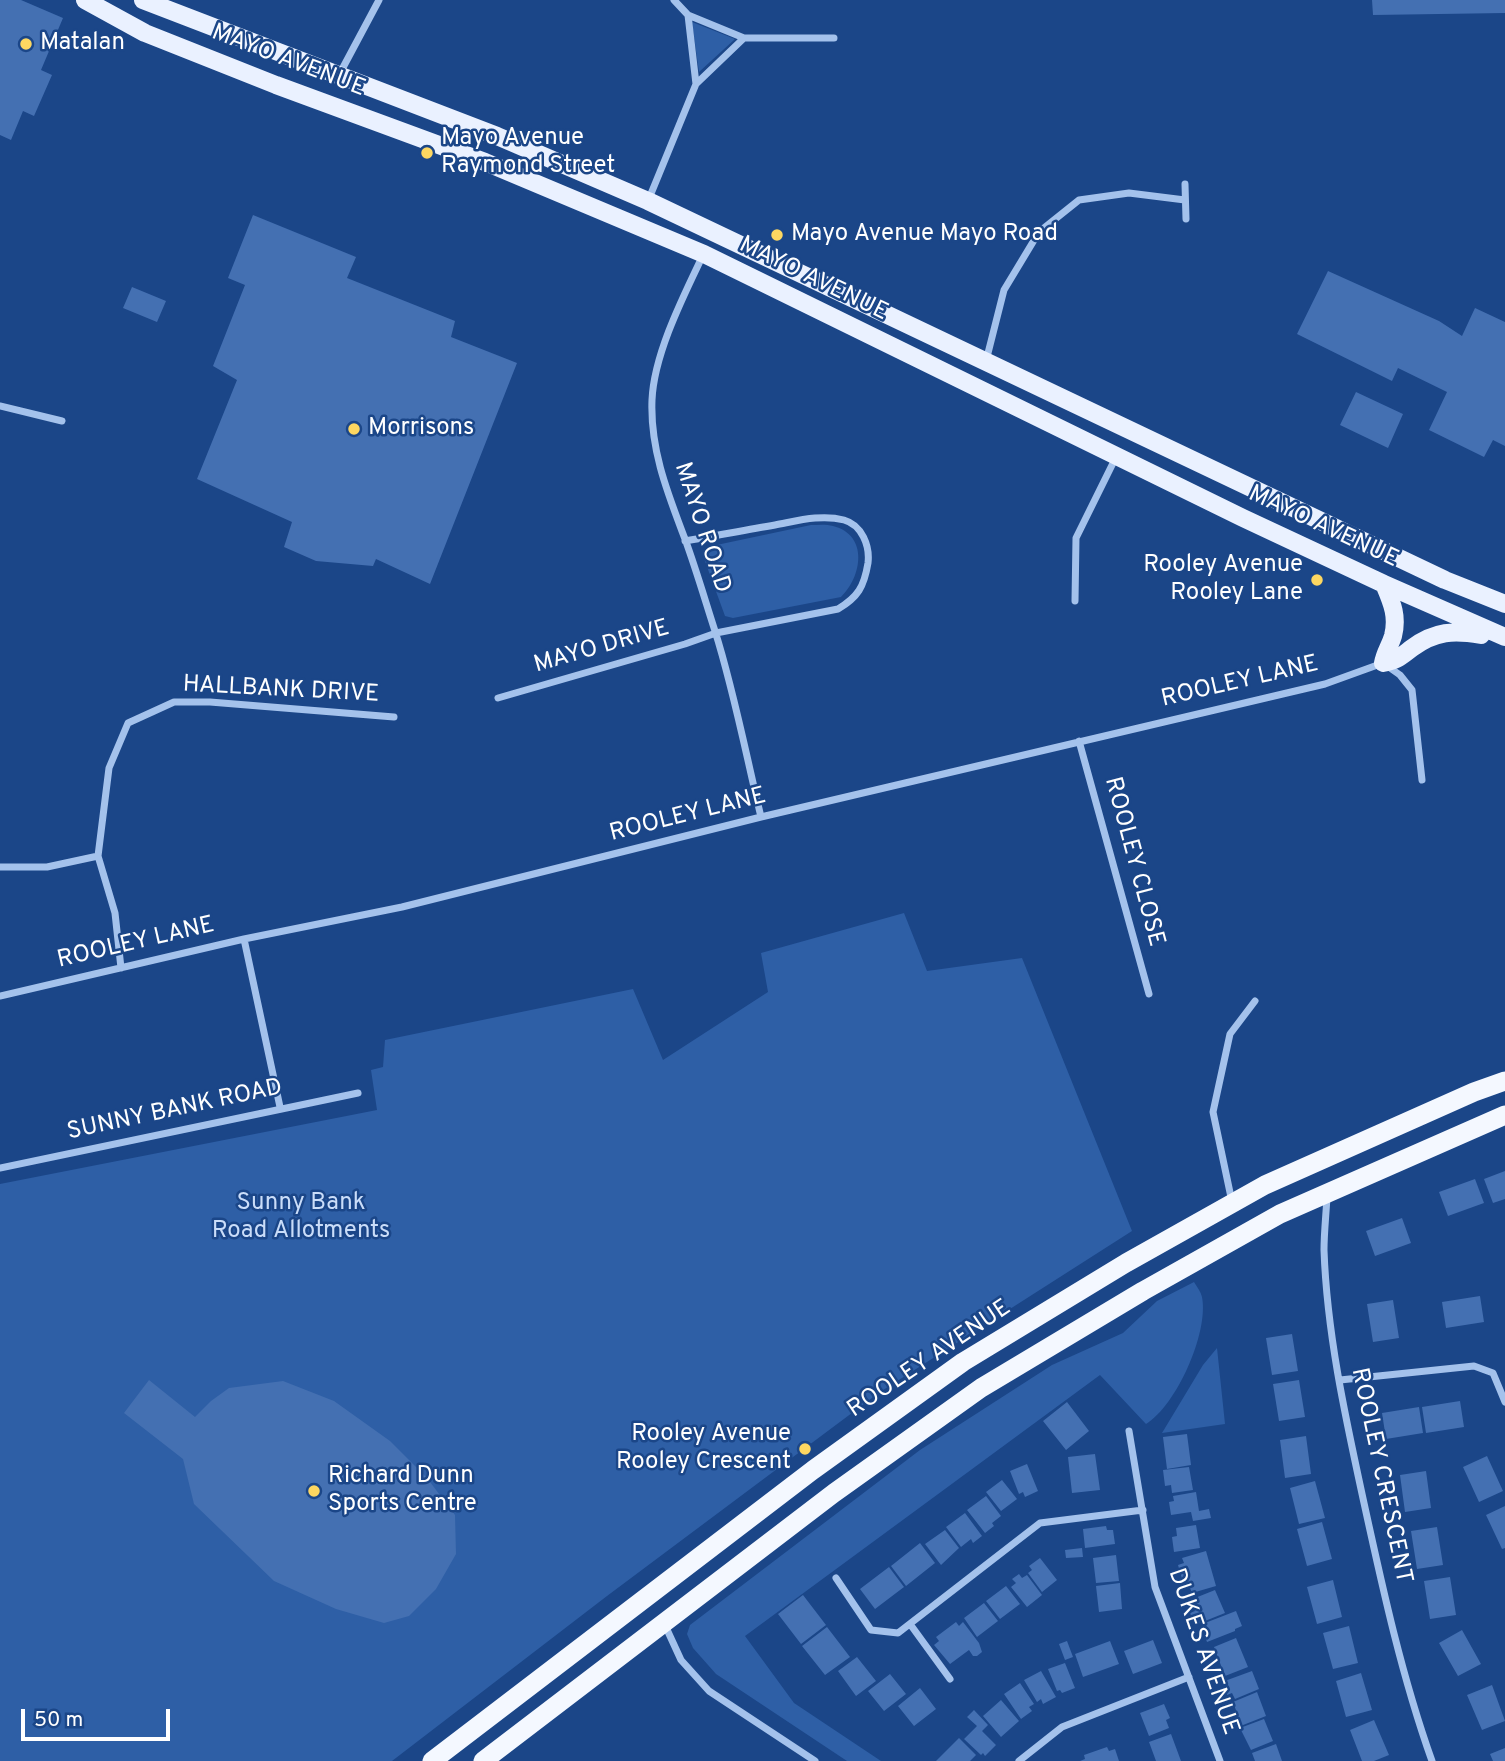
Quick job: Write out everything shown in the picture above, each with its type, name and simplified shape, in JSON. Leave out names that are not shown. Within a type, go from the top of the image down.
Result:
[{"type":"highway","name":"ROOLEY AVENUE","points":[[432,1761],[813,1470],[963,1362],[1126,1263],[1278,1179],[1474,1092],[1505,1081]]},
{"type":"highway","points":[[483,1761],[834,1493],[981,1388],[1280,1214],[1505,1115]]},
{"type":"main road","name":"MAYO AVENUE","points":[[85,0],[145,33],[276,85],[485,162],[704,254],[1384,584],[1505,638]]},
{"type":"main road","name":"MAYO AVENUE","points":[[143,0],[497,136],[648,201],[1446,580],[1505,604]]},
{"type":"main road","points":[[1384,584],[1396,613],[1392,640],[1385,648],[1383,663],[1399,660],[1430,637],[1458,631],[1505,638]]},
{"type":"street","points":[[339,76],[379,0]]},
{"type":"street","points":[[674,0],[688,15],[744,38],[834,38]]},
{"type":"street","points":[[688,15],[696,83]]},
{"type":"street","points":[[648,201],[696,83],[744,38]]},
{"type":"street","points":[[1185,184],[1186,219]]},
{"type":"street","points":[[985,362],[1004,290],[1039,232],[1079,200],[1129,193],[1185,200]]},
{"type":"street","name":"MAYO ROAD","points":[[704,254],[681,300],[663,348],[652,397],[652,426],[665,491],[716,633],[761,817]]},
{"type":"street","points":[[0,406],[62,421]]},
{"type":"street","points":[[1075,601],[1076,538],[1116,455]]},
{"type":"street","name":"MAYO DRIVE","points":[[498,698],[716,633],[838,609],[855,599],[864,580],[868,560],[868,547],[860,531],[846,520],[816,518],[685,541]]},
{"type":"street","points":[[1383,663],[1400,675],[1412,690],[1422,780]]},
{"type":"street","name":"ROOLEY LANE","points":[[0,996],[244,939],[415,904],[761,817],[1325,684],[1383,663]]},
{"type":"street","name":"HALLBANK DRIVE","points":[[121,968],[115,913],[98,856],[108,768],[128,723],[174,702],[210,702],[394,717]]},
{"type":"street","name":"ROOLEY CLOSE","points":[[1079,741],[1149,994]]},
{"type":"street","points":[[0,867],[47,867],[98,856]]},
{"type":"street","points":[[244,939],[280,1107]]},
{"type":"street","points":[[1232,1203],[1213,1112],[1230,1034],[1255,1001]]},
{"type":"street","name":"SUNNY BANK ROAD","points":[[0,1168],[280,1107],[358,1093]]},
{"type":"street","name":"ROOLEY CRESCENT","points":[[1327,1193],[1324,1249],[1331,1326],[1340,1380],[1381,1584],[1417,1719],[1433,1761]]},
{"type":"street","points":[[1340,1380],[1474,1366],[1493,1373],[1505,1402]]},
{"type":"street","name":"DUKES AVENUE","points":[[1129,1431],[1155,1587],[1220,1761]]},
{"type":"street","points":[[836,1578],[871,1630],[898,1633],[1041,1523],[1143,1510]]},
{"type":"street","points":[[664,1622],[681,1660],[709,1691],[815,1761]]},
{"type":"street","points":[[910,1624],[950,1679]]},
{"type":"street","points":[[1019,1761],[1062,1727],[1189,1678]]},
{"type":"green space","points":[[692,22],[735,39],[699,72]]},
{"type":"green space","points":[[811,525],[830,525],[845,531],[857,547],[854,579],[841,597],[733,618],[725,616],[702,553],[707,547]]},
{"type":"green space","name":"Sunny Bank Road Allotments","points":[[904,913],[927,971],[1022,958],[1132,1231],[880,1392],[392,1761],[0,1761],[0,1184],[377,1110],[371,1070],[383,1067],[385,1040],[633,989],[663,1060],[768,992],[761,953]]},
{"type":"green space","points":[[1194,1282],[1201,1295],[1203,1312],[1195,1348],[1179,1385],[1157,1415],[1146,1424],[1100,1375],[745,1636],[794,1703],[881,1761],[847,1761],[716,1674],[693,1648],[687,1634],[690,1625],[920,1450],[1052,1365],[1123,1333],[1157,1301]]},
{"type":"green space","points":[[1217,1348],[1225,1424],[1162,1433],[1203,1365]]},
{"type":"building","name":"Matalan","points":[[0,0],[21,0],[63,18],[41,70],[52,75],[34,116],[23,111],[11,140],[0,135]]},
{"type":"building","points":[[1372,0],[1505,0],[1505,13],[1373,15]]},
{"type":"building","name":"Morrisons","points":[[253,215],[356,257],[347,278],[455,321],[451,337],[517,363],[430,584],[376,559],[373,566],[316,561],[284,547],[292,522],[197,479],[237,380],[213,366],[245,285],[228,278]]},
{"type":"building","points":[[1328,271],[1439,321],[1462,336],[1475,308],[1505,322],[1505,446],[1493,440],[1484,457],[1429,430],[1447,392],[1398,368],[1392,381],[1297,334]]},
{"type":"building","points":[[132,287],[166,301],[157,322],[123,308]]},
{"type":"building","points":[[1356,392],[1403,414],[1388,448],[1340,425]]},
{"type":"building","points":[[1505,1171],[1505,1199],[1493,1203],[1484,1179]]},
{"type":"building","points":[[1475,1179],[1484,1203],[1448,1216],[1439,1192]]},
{"type":"building","points":[[1402,1218],[1411,1243],[1375,1256],[1366,1231]]},
{"type":"building","points":[[1480,1296],[1484,1322],[1446,1328],[1442,1302]]},
{"type":"building","points":[[1393,1300],[1399,1338],[1373,1342],[1367,1304]]},
{"type":"building","points":[[1292,1334],[1298,1371],[1272,1375],[1266,1338]]},
{"type":"building","name":"Richard Dunn Sports Centre","points":[[149,1380],[195,1417],[229,1388],[283,1381],[334,1401],[390,1441],[427,1478],[455,1515],[456,1554],[436,1589],[409,1616],[384,1623],[336,1609],[274,1581],[194,1504],[183,1459],[124,1413]]},
{"type":"building","points":[[1299,1380],[1305,1417],[1279,1421],[1273,1384]]},
{"type":"building","points":[[1460,1401],[1464,1427],[1426,1433],[1422,1407]]},
{"type":"building","points":[[1067,1402],[1089,1431],[1066,1450],[1043,1421]]},
{"type":"building","points":[[1419,1407],[1423,1433],[1386,1439],[1382,1413]]},
{"type":"building","points":[[1187,1434],[1191,1465],[1167,1469],[1163,1437]]},
{"type":"building","points":[[1306,1436],[1311,1474],[1285,1478],[1280,1440]]},
{"type":"building","points":[[1095,1454],[1100,1490],[1072,1493],[1068,1457]]},
{"type":"building","points":[[1487,1456],[1503,1491],[1479,1502],[1463,1467]]},
{"type":"building","points":[[1027,1464],[1038,1491],[1025,1497],[1023,1492],[1019,1494],[1010,1471]]},
{"type":"building","points":[[1189,1467],[1193,1490],[1172,1493],[1171,1485],[1165,1486],[1163,1470]]},
{"type":"building","points":[[1426,1471],[1431,1508],[1405,1512],[1400,1475]]},
{"type":"building","points":[[1002,1480],[1017,1499],[1001,1511],[986,1492]]},
{"type":"building","points":[[1315,1481],[1325,1518],[1299,1524],[1290,1488]]},
{"type":"building","points":[[1196,1492],[1199,1511],[1209,1509],[1211,1518],[1193,1521],[1191,1512],[1171,1515],[1169,1502],[1174,1501],[1173,1496]]},
{"type":"building","points":[[986,1496],[1001,1516],[985,1533],[967,1510]]},
{"type":"building","points":[[1505,1506],[1505,1548],[1502,1549],[1486,1515]]},
{"type":"building","points":[[965,1513],[982,1536],[973,1543],[971,1539],[961,1547],[946,1527]]},
{"type":"building","points":[[1322,1522],[1332,1559],[1307,1566],[1297,1529]]},
{"type":"building","points":[[1196,1525],[1200,1548],[1174,1552],[1172,1537],[1177,1536],[1176,1528]]},
{"type":"building","points":[[1106,1526],[1107,1530],[1113,1530],[1115,1544],[1085,1548],[1083,1529]]},
{"type":"building","points":[[1437,1527],[1443,1565],[1417,1569],[1411,1531]]},
{"type":"building","points":[[945,1530],[959,1548],[941,1565],[925,1544]]},
{"type":"building","points":[[920,1543],[935,1563],[906,1586],[891,1566]]},
{"type":"building","points":[[1082,1548],[1083,1557],[1066,1558],[1065,1550]]},
{"type":"building","points":[[1206,1551],[1216,1586],[1192,1593],[1190,1588],[1185,1589],[1178,1565],[1184,1563],[1182,1558]]},
{"type":"building","points":[[1116,1555],[1119,1581],[1096,1583],[1093,1558]]},
{"type":"building","points":[[1040,1558],[1057,1580],[1042,1592],[1028,1573],[1032,1570],[1029,1566]]},
{"type":"building","points":[[889,1567],[904,1587],[875,1609],[860,1589]]},
{"type":"building","points":[[1019,1574],[1022,1578],[1027,1575],[1042,1595],[1027,1607],[1011,1587],[1016,1583],[1012,1579]]},
{"type":"building","points":[[1450,1577],[1456,1615],[1430,1619],[1424,1581]]},
{"type":"building","points":[[1333,1580],[1342,1617],[1317,1624],[1307,1587]]},
{"type":"building","points":[[1120,1583],[1122,1609],[1099,1612],[1096,1586]]},
{"type":"building","points":[[1006,1586],[1020,1604],[1000,1619],[986,1601]]},
{"type":"building","points":[[1215,1590],[1225,1613],[1195,1625],[1190,1613],[1195,1611],[1190,1600]]},
{"type":"building","points":[[803,1595],[826,1625],[801,1644],[778,1614]]},
{"type":"building","points":[[984,1603],[998,1621],[977,1637],[964,1618]]},
{"type":"building","points":[[1236,1611],[1242,1626],[1207,1642],[1203,1630],[1207,1628],[1205,1623]]},
{"type":"building","points":[[956,1622],[959,1626],[963,1622],[979,1643],[982,1652],[973,1656],[969,1650],[950,1664],[934,1645],[939,1641],[936,1637]]},
{"type":"building","points":[[1349,1626],[1358,1663],[1333,1669],[1323,1633]]},
{"type":"building","points":[[827,1627],[850,1657],[825,1675],[802,1646]]},
{"type":"building","points":[[1462,1630],[1481,1664],[1458,1676],[1439,1643]]},
{"type":"building","points":[[1236,1638],[1248,1667],[1225,1676],[1214,1647]]},
{"type":"building","points":[[1153,1640],[1162,1663],[1133,1674],[1124,1651]]},
{"type":"building","points":[[1067,1641],[1073,1657],[1065,1660],[1059,1644]]},
{"type":"building","points":[[1110,1641],[1119,1664],[1083,1677],[1075,1654]]},
{"type":"building","points":[[857,1657],[876,1681],[856,1696],[838,1671]]},
{"type":"building","points":[[1065,1663],[1075,1688],[1062,1693],[1057,1691],[1048,1669]]},
{"type":"building","points":[[1041,1671],[1056,1697],[1043,1704],[1041,1699],[1037,1702],[1024,1680]]},
{"type":"building","points":[[1252,1671],[1259,1689],[1235,1699],[1232,1693],[1227,1695],[1222,1682]]},
{"type":"building","points":[[1361,1673],[1372,1710],[1346,1717],[1336,1681]]},
{"type":"building","points":[[890,1674],[906,1694],[884,1711],[868,1691]]},
{"type":"building","points":[[1020,1683],[1034,1704],[1029,1707],[1032,1711],[1021,1719],[1004,1694]]},
{"type":"building","points":[[1492,1685],[1505,1721],[1482,1730],[1467,1695]]},
{"type":"building","points":[[920,1688],[936,1709],[914,1726],[898,1706]]},
{"type":"building","points":[[1257,1692],[1266,1716],[1238,1727],[1233,1715],[1237,1713],[1233,1702]]},
{"type":"building","points":[[1001,1700],[1019,1721],[1001,1737],[983,1716]]},
{"type":"building","points":[[1164,1704],[1170,1718],[1166,1720],[1169,1728],[1149,1736],[1140,1713]]},
{"type":"building","points":[[974,1710],[988,1725],[982,1731],[996,1745],[985,1756],[964,1739],[977,1726],[967,1717]]},
{"type":"building","points":[[1264,1719],[1273,1741],[1251,1750],[1240,1728]]},
{"type":"building","points":[[1374,1720],[1389,1755],[1374,1761],[1362,1761],[1350,1730]]},
{"type":"building","points":[[1171,1734],[1181,1761],[1156,1761],[1149,1742]]},
{"type":"building","points":[[959,1738],[976,1755],[970,1761],[936,1761]]},
{"type":"building","points":[[1276,1744],[1282,1761],[1255,1761],[1252,1753]]},
{"type":"building","points":[[1107,1747],[1109,1751],[1115,1749],[1119,1761],[1080,1761],[1085,1759],[1084,1755]]},
{"type":"building","points":[[1505,1748],[1505,1761],[1493,1761],[1490,1754]]},
{"type":"place","name":"Matalan","points":[[26,44]]},
{"type":"place","name":"Mayo Avenue Raymond Street","points":[[427,153]]},
{"type":"place","name":"Mayo Avenue Mayo Road","points":[[777,235]]},
{"type":"place","name":"Morrisons","points":[[354,429]]},
{"type":"place","name":"Rooley Avenue Rooley Lane","points":[[1317,580]]},
{"type":"place","name":"Rooley Avenue Rooley Crescent","points":[[805,1449]]},
{"type":"place","name":"Richard Dunn Sports Centre","points":[[314,1491]]}]
